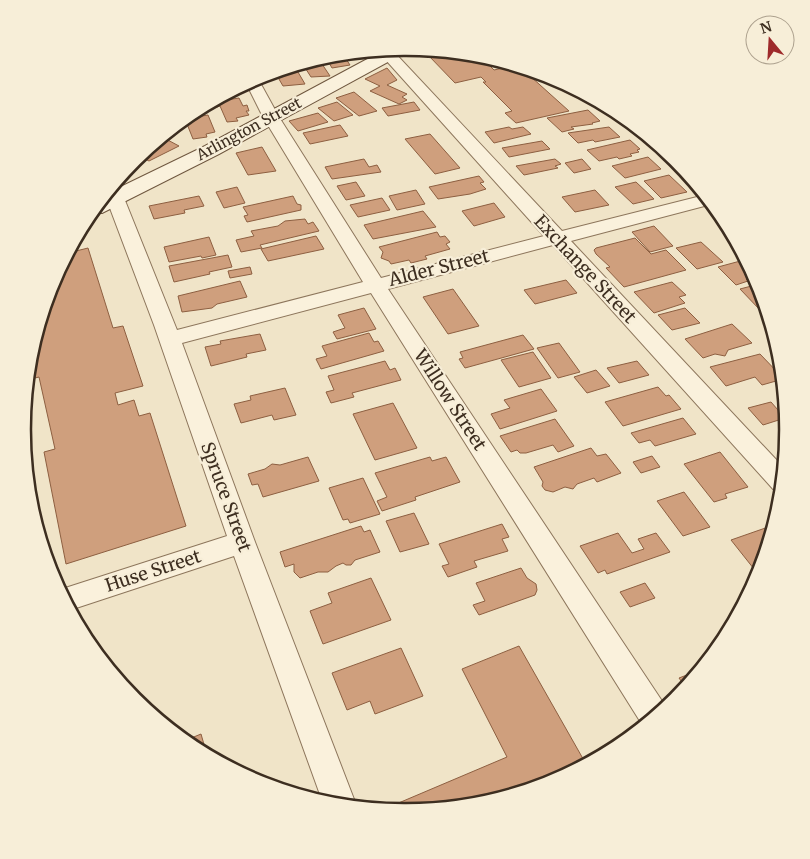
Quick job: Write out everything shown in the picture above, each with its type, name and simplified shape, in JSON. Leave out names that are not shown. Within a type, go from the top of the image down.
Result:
[{"type":"street","name":"Exchange Street","points":[[401,56],[557,238],[776,476]]},
{"type":"street","name":"Arlington Street","points":[[117,191],[212,150],[383,57]]},
{"type":"street","name":"Willow Street","points":[[256,87],[271,117],[374,284],[651,711]]},
{"type":"street","name":"Spruce Street","points":[[114,195],[170,338],[242,542],[338,797]]},
{"type":"street","name":"Alder Street","points":[[170,338],[374,284],[702,202]]},
{"type":"street","name":"Huse Street","points":[[71,598],[242,542]]},
{"type":"building","points":[[430,57],[489,65],[494,70],[502,68],[533,79],[569,111],[516,123],[505,113],[512,111],[483,82],[486,82],[481,77],[455,83]]},
{"type":"building","points":[[347,60],[350,65],[332,68],[329,64]]},
{"type":"building","points":[[323,65],[330,76],[311,77],[306,69]]},
{"type":"building","points":[[387,68],[397,80],[387,85],[407,94],[402,97],[407,100],[399,104],[370,91],[380,86],[365,79]]},
{"type":"building","points":[[298,72],[305,84],[283,86],[278,78]]},
{"type":"building","points":[[354,92],[377,111],[359,116],[336,98]]},
{"type":"building","points":[[239,98],[243,106],[247,105],[249,111],[246,111],[249,115],[236,118],[238,121],[227,122],[220,106],[217,107],[230,99]]},
{"type":"building","points":[[337,102],[353,115],[334,121],[318,108]]},
{"type":"building","points":[[414,102],[420,110],[388,116],[382,108]]},
{"type":"building","points":[[588,110],[600,121],[593,124],[571,127],[574,129],[562,132],[547,118]]},
{"type":"building","points":[[318,113],[328,122],[298,131],[289,121]]},
{"type":"building","points":[[208,115],[215,132],[206,134],[207,137],[193,139],[188,126],[202,116]]},
{"type":"building","points":[[340,125],[348,136],[310,144],[303,133]]},
{"type":"building","points":[[509,127],[512,129],[523,127],[531,134],[494,143],[485,132]]},
{"type":"building","points":[[609,127],[620,137],[578,143],[568,133]]},
{"type":"building","points":[[430,134],[460,168],[435,174],[405,139]]},
{"type":"building","points":[[168,140],[179,146],[149,161],[147,160]]},
{"type":"building","points":[[630,140],[640,149],[637,150],[639,152],[630,154],[632,156],[599,161],[587,150]]},
{"type":"building","points":[[542,141],[550,149],[509,157],[502,148]]},
{"type":"building","points":[[262,147],[276,171],[248,175],[236,153]]},
{"type":"building","points":[[648,157],[661,169],[625,178],[612,166]]},
{"type":"building","points":[[364,159],[369,167],[377,165],[381,172],[332,179],[325,167]]},
{"type":"building","points":[[555,159],[561,164],[555,166],[558,168],[524,175],[516,166]]},
{"type":"building","points":[[582,159],[591,169],[574,173],[565,163]]},
{"type":"building","points":[[669,175],[687,192],[661,198],[644,181]]},
{"type":"building","points":[[479,176],[484,182],[480,183],[486,189],[470,194],[438,199],[429,187]]},
{"type":"building","points":[[356,182],[365,196],[346,200],[337,186]]},
{"type":"building","points":[[636,182],[654,199],[633,204],[615,187]]},
{"type":"building","points":[[237,187],[245,203],[224,208],[216,192]]},
{"type":"building","points":[[416,190],[425,204],[397,210],[389,196]]},
{"type":"building","points":[[595,190],[609,205],[575,212],[562,197]]},
{"type":"building","points":[[199,196],[204,206],[184,210],[185,213],[154,219],[149,206]]},
{"type":"building","points":[[293,196],[297,204],[301,205],[301,210],[247,222],[244,216],[248,215],[243,207]]},
{"type":"building","points":[[382,198],[390,210],[358,217],[350,205]]},
{"type":"building","points":[[494,203],[505,217],[474,226],[462,211]]},
{"type":"building","points":[[423,211],[436,227],[373,239],[364,225]]},
{"type":"building","points":[[305,219],[308,224],[313,222],[319,231],[260,245],[262,248],[241,252],[236,240],[254,236],[251,231],[278,226],[285,221]]},
{"type":"building","points":[[654,226],[673,246],[650,252],[632,232]]},
{"type":"building","points":[[437,232],[440,237],[445,236],[450,242],[446,244],[450,249],[425,256],[427,259],[411,263],[409,260],[391,264],[389,261],[381,258],[383,252],[379,247]]},
{"type":"building","points":[[316,236],[324,249],[268,261],[261,249]]},
{"type":"building","points":[[209,237],[216,255],[169,262],[164,247]]},
{"type":"building","points":[[635,238],[651,254],[666,250],[686,270],[624,287],[606,268],[610,267],[594,250]]},
{"type":"building","points":[[701,242],[723,262],[697,269],[676,248]]},
{"type":"building","points":[[88,248],[113,328],[123,326],[143,386],[115,393],[118,405],[134,400],[139,416],[150,413],[186,526],[66,564],[44,452],[55,449],[39,377],[34,378],[51,309],[77,251]]},
{"type":"building","points":[[228,255],[232,267],[174,282],[169,266]]},
{"type":"building","points":[[739,261],[748,281],[736,285],[718,267]]},
{"type":"building","points":[[250,267],[252,274],[230,278],[228,271]]},
{"type":"building","points":[[566,280],[577,293],[535,304],[524,290]]},
{"type":"building","points":[[240,281],[247,297],[217,304],[212,308],[182,312],[178,296]]},
{"type":"building","points":[[672,282],[686,295],[679,297],[685,303],[654,313],[634,292]]},
{"type":"building","points":[[750,286],[759,309],[740,289]]},
{"type":"building","points":[[453,289],[479,326],[448,334],[423,297]]},
{"type":"building","points":[[364,308],[376,329],[337,339],[333,332],[345,328],[338,315]]},
{"type":"building","points":[[685,308],[700,323],[672,330],[658,315]]},
{"type":"building","points":[[732,324],[752,343],[728,350],[725,356],[715,354],[703,358],[685,339]]},
{"type":"building","points":[[369,333],[374,342],[378,341],[384,351],[321,369],[316,359],[327,356],[322,346]]},
{"type":"building","points":[[260,334],[266,350],[246,354],[247,357],[211,366],[205,347],[221,344],[220,341]]},
{"type":"building","points":[[523,335],[534,349],[465,368],[459,359],[463,358],[460,352]]},
{"type":"building","points":[[559,343],[580,372],[558,378],[537,348]]},
{"type":"building","points":[[533,352],[551,378],[519,387],[501,360]]},
{"type":"building","points":[[760,354],[774,369],[776,381],[762,385],[755,377],[726,386],[710,367]]},
{"type":"building","points":[[385,361],[390,370],[395,368],[401,380],[352,393],[354,397],[331,403],[326,392],[334,390],[328,376]]},
{"type":"building","points":[[637,361],[649,375],[619,383],[607,368]]},
{"type":"building","points":[[596,370],[610,386],[587,393],[574,377]]},
{"type":"building","points":[[658,387],[666,396],[669,395],[681,409],[623,426],[605,402]]},
{"type":"building","points":[[285,388],[296,415],[274,420],[272,415],[241,423],[234,404],[251,400],[250,396]]},
{"type":"building","points":[[541,389],[557,411],[500,429],[491,414],[510,408],[504,400]]},
{"type":"building","points":[[771,402],[778,410],[779,420],[763,425],[748,408]]},
{"type":"building","points":[[393,403],[417,448],[375,460],[353,414]]},
{"type":"building","points":[[683,418],[696,434],[655,446],[650,440],[639,443],[631,433]]},
{"type":"building","points":[[555,419],[574,446],[558,452],[553,445],[526,453],[520,453],[517,450],[511,452],[500,436]]},
{"type":"building","points":[[591,448],[597,456],[606,454],[621,473],[597,482],[594,478],[577,484],[573,489],[565,487],[553,492],[545,490],[542,486],[543,482],[534,467]]},
{"type":"building","points":[[720,452],[748,487],[725,494],[727,498],[714,502],[684,464]]},
{"type":"building","points":[[652,456],[660,467],[641,473],[633,462]]},
{"type":"building","points":[[308,457],[319,481],[263,497],[258,484],[252,485],[248,474],[265,469],[272,464],[280,465]]},
{"type":"building","points":[[430,457],[432,461],[446,457],[460,482],[415,497],[416,500],[382,511],[377,501],[387,497],[375,473]]},
{"type":"building","points":[[363,478],[380,514],[350,523],[348,519],[343,520],[329,488]]},
{"type":"building","points":[[684,492],[710,527],[683,536],[657,501]]},
{"type":"building","points":[[414,513],[429,544],[400,552],[386,521]]},
{"type":"building","points":[[502,524],[509,537],[502,539],[508,551],[474,561],[477,567],[448,577],[442,566],[449,564],[439,544]]},
{"type":"building","points":[[361,526],[364,532],[370,530],[380,552],[355,560],[351,565],[343,563],[328,572],[318,572],[300,578],[294,572],[294,564],[285,567],[280,552]]},
{"type":"building","points":[[765,528],[752,567],[731,540]]},
{"type":"building","points":[[618,533],[632,553],[644,549],[638,539],[656,533],[670,552],[607,574],[605,570],[598,573],[580,546]]},
{"type":"building","points":[[521,568],[527,578],[536,584],[537,590],[535,595],[479,615],[473,605],[485,601],[476,583]]},
{"type":"building","points":[[371,578],[391,620],[323,644],[310,611],[332,603],[328,593]]},
{"type":"building","points":[[645,583],[655,598],[630,607],[620,592]]},
{"type":"building","points":[[519,646],[583,758],[548,775],[502,791],[454,800],[399,803],[507,757],[462,669]]},
{"type":"building","points":[[401,648],[423,696],[375,714],[370,701],[347,710],[332,673]]},
{"type":"building","points":[[687,675],[681,681],[679,678]]},
{"type":"building","points":[[201,734],[204,744],[197,740],[193,737]]}]
